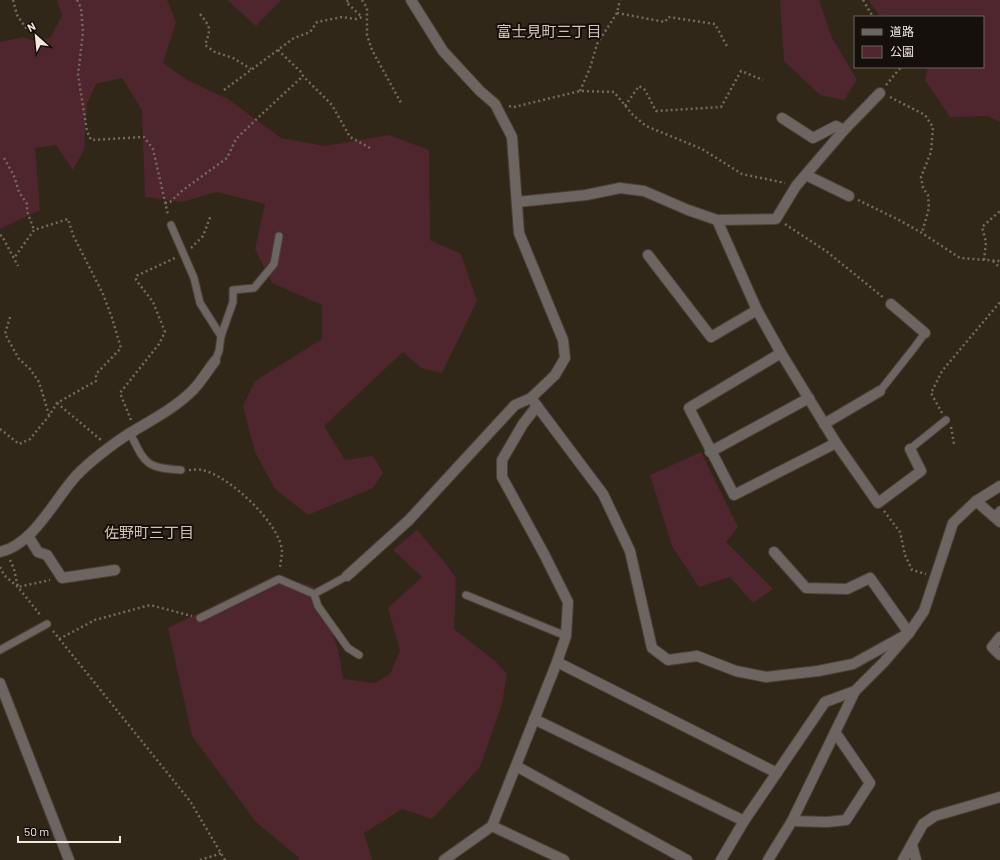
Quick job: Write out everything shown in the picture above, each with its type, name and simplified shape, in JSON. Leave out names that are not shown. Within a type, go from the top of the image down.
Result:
[{"type":"street","points":[[347,576],[409,520],[515,405],[531,398],[555,375],[565,358],[564,340],[519,233],[512,137],[495,104],[480,91],[443,51],[410,0]]},
{"type":"street","points":[[517,202],[586,195],[620,188],[644,191],[688,210],[717,220],[776,219],[796,186],[844,130],[880,93]]},
{"type":"street","points":[[782,118],[813,138],[836,126],[844,130]]},
{"type":"street","points":[[806,175],[849,196]]},
{"type":"street","points":[[717,220],[757,310],[781,353],[836,443],[878,503],[921,471],[910,449]]},
{"type":"street","points":[[648,255],[711,337],[757,310]]},
{"type":"street","points":[[891,304],[925,333]]},
{"type":"street","points":[[781,353],[689,408],[710,452],[734,495],[836,443]]},
{"type":"street","points":[[3,551],[28,536],[76,475],[109,447],[161,415],[194,390],[215,361]]},
{"type":"street","points":[[824,424],[880,391]]},
{"type":"street","points":[[531,398],[603,494],[630,552],[652,648],[668,660],[697,656],[736,671],[766,677],[818,671],[853,664],[909,633]]},
{"type":"street","points":[[710,452],[809,398]]},
{"type":"street","points":[[444,860],[492,826],[558,662],[566,636],[568,602],[502,477],[502,460],[523,424],[537,406]]},
{"type":"street","points":[[768,860],[792,821],[855,691],[884,662],[909,633],[924,611],[953,523],[976,500],[1000,486]]},
{"type":"street","points":[[976,500],[998,516]]},
{"type":"street","points":[[28,536],[38,552],[48,555],[62,578],[115,570]]},
{"type":"street","points":[[774,552],[806,588],[847,589],[870,578],[909,633]]},
{"type":"street","points":[[1000,637],[992,647],[1000,655]]},
{"type":"street","points":[[558,662],[777,773]]},
{"type":"street","points":[[0,683],[70,860]]},
{"type":"street","points":[[721,860],[744,821],[825,702],[855,691]]},
{"type":"street","points":[[534,719],[744,821]]},
{"type":"street","points":[[792,821],[827,822],[846,820],[870,783],[835,732]]},
{"type":"street","points":[[516,766],[687,860]]},
{"type":"street","points":[[903,860],[923,824],[935,816],[1000,797]]},
{"type":"street","points":[[492,826],[564,860]]},
{"type":"street","points":[[912,845],[916,860]]},
{"type":"lane","points":[[171,225],[194,278],[200,303],[221,336]]},
{"type":"lane","points":[[215,361],[219,351],[221,336],[233,302],[232,290],[254,288],[274,264],[279,236]]},
{"type":"lane","points":[[880,391],[925,333]]},
{"type":"lane","points":[[910,449],[946,420]]},
{"type":"lane","points":[[133,431],[141,456],[148,464],[164,469],[181,470]]},
{"type":"lane","points":[[314,594],[347,576]]},
{"type":"lane","points":[[200,618],[279,579],[314,594],[318,606],[348,648],[359,655]]},
{"type":"lane","points":[[466,594],[566,636]]},
{"type":"lane","points":[[0,650],[47,624]]},
{"type":"path","points":[[12,0],[17,15],[28,31]]},
{"type":"path","points":[[77,0],[81,8],[83,32],[78,75],[87,131],[91,140],[144,137],[154,149],[171,225]]},
{"type":"path","points":[[224,90],[250,69],[294,38],[310,32],[317,22],[342,16],[356,19],[362,17],[346,2],[350,0]]},
{"type":"path","points":[[362,0],[367,8],[367,35],[372,50],[401,103]]},
{"type":"path","points":[[580,91],[590,68],[597,44],[617,13],[620,0]]},
{"type":"path","points":[[863,0],[872,16]]},
{"type":"path","points":[[617,13],[664,22],[668,17],[715,24],[728,48]]},
{"type":"path","points":[[200,14],[209,25],[209,33],[205,45],[215,52],[233,58],[250,69]]},
{"type":"path","points":[[278,50],[332,105],[350,137],[370,148]]},
{"type":"path","points":[[900,68],[880,93],[925,114],[933,127],[931,152],[920,177],[923,188],[928,195],[930,208],[922,233]]},
{"type":"path","points":[[625,106],[639,86],[645,90],[656,111],[721,107],[741,71],[763,80]]},
{"type":"path","points":[[165,203],[170,202],[183,190],[227,158],[236,139],[303,76]]},
{"type":"path","points":[[495,104],[514,107],[580,91],[614,92],[633,115],[646,126],[702,149],[742,174],[796,186]]},
{"type":"path","points":[[4,158],[14,176],[19,192],[27,204],[27,211],[34,230]]},
{"type":"path","points":[[849,196],[899,220],[960,258],[1000,261]]},
{"type":"path","points":[[984,260],[986,242],[982,227],[1000,211]]},
{"type":"path","points":[[133,431],[120,394],[160,344],[165,332],[153,302],[136,280],[136,276],[184,254],[203,236],[211,215]]},
{"type":"path","points":[[0,430],[19,444],[30,439],[58,403],[96,381],[96,374],[121,348],[103,294],[73,235],[68,218],[34,230],[14,258]]},
{"type":"path","points":[[776,219],[826,251],[891,304]]},
{"type":"path","points":[[0,235],[2,236],[18,266]]},
{"type":"path","points":[[992,261],[1000,268]]},
{"type":"path","points":[[954,444],[951,427],[931,393],[942,371],[1000,302]]},
{"type":"path","points":[[10,317],[5,334],[19,359],[30,369],[39,382],[49,416]]},
{"type":"path","points":[[58,403],[109,447]]},
{"type":"path","points":[[181,470],[202,470],[216,476],[247,499],[265,516],[276,533],[282,550],[279,579]]},
{"type":"path","points":[[878,503],[900,532],[905,555],[912,570],[935,576]]},
{"type":"path","points":[[3,551],[14,569],[18,587]]},
{"type":"path","points":[[0,567],[4,575],[18,587],[190,801],[225,860]]},
{"type":"path","points":[[18,587],[62,578]]},
{"type":"path","points":[[59,639],[95,620],[150,605],[200,618]]},
{"type":"path","points":[[200,860],[222,853]]},
{"type":"green space","points":[[57,0],[167,0],[176,22],[163,63],[187,80],[228,99],[281,138],[325,146],[389,135],[429,150],[430,240],[461,254],[477,301],[442,373],[421,368],[403,352],[324,426],[345,460],[373,456],[383,473],[373,488],[308,515],[275,489],[255,452],[243,406],[255,381],[322,339],[322,305],[272,283],[255,249],[265,204],[216,192],[182,202],[145,197],[142,110],[122,78],[96,84],[87,104],[84,150],[73,170],[56,145],[35,148],[40,210],[0,229],[0,42],[23,37],[38,42],[51,37],[62,15]]},
{"type":"green space","points":[[227,0],[281,0],[256,26]]},
{"type":"green space","points":[[780,0],[819,0],[832,38],[857,80],[844,100],[820,95],[784,61]]},
{"type":"green space","points":[[869,0],[1000,0],[1000,122],[988,116],[950,117],[925,80],[928,68],[984,68],[984,16],[881,16],[878,14]]},
{"type":"green space","points":[[701,452],[738,527],[726,542],[773,589],[753,603],[730,577],[699,587],[672,546],[650,475]]},
{"type":"green space","points":[[417,530],[456,578],[454,629],[495,661],[507,674],[502,704],[480,767],[432,819],[402,809],[364,833],[372,860],[299,860],[298,857],[256,822],[192,736],[168,628],[273,576],[313,586],[338,648],[343,679],[375,683],[390,674],[400,651],[388,608],[422,577],[393,550]]},
{"type":"district","name":"富士見町三丁目","points":[[549,31]]},
{"type":"district","name":"佐野町三丁目","points":[[149,532]]}]
